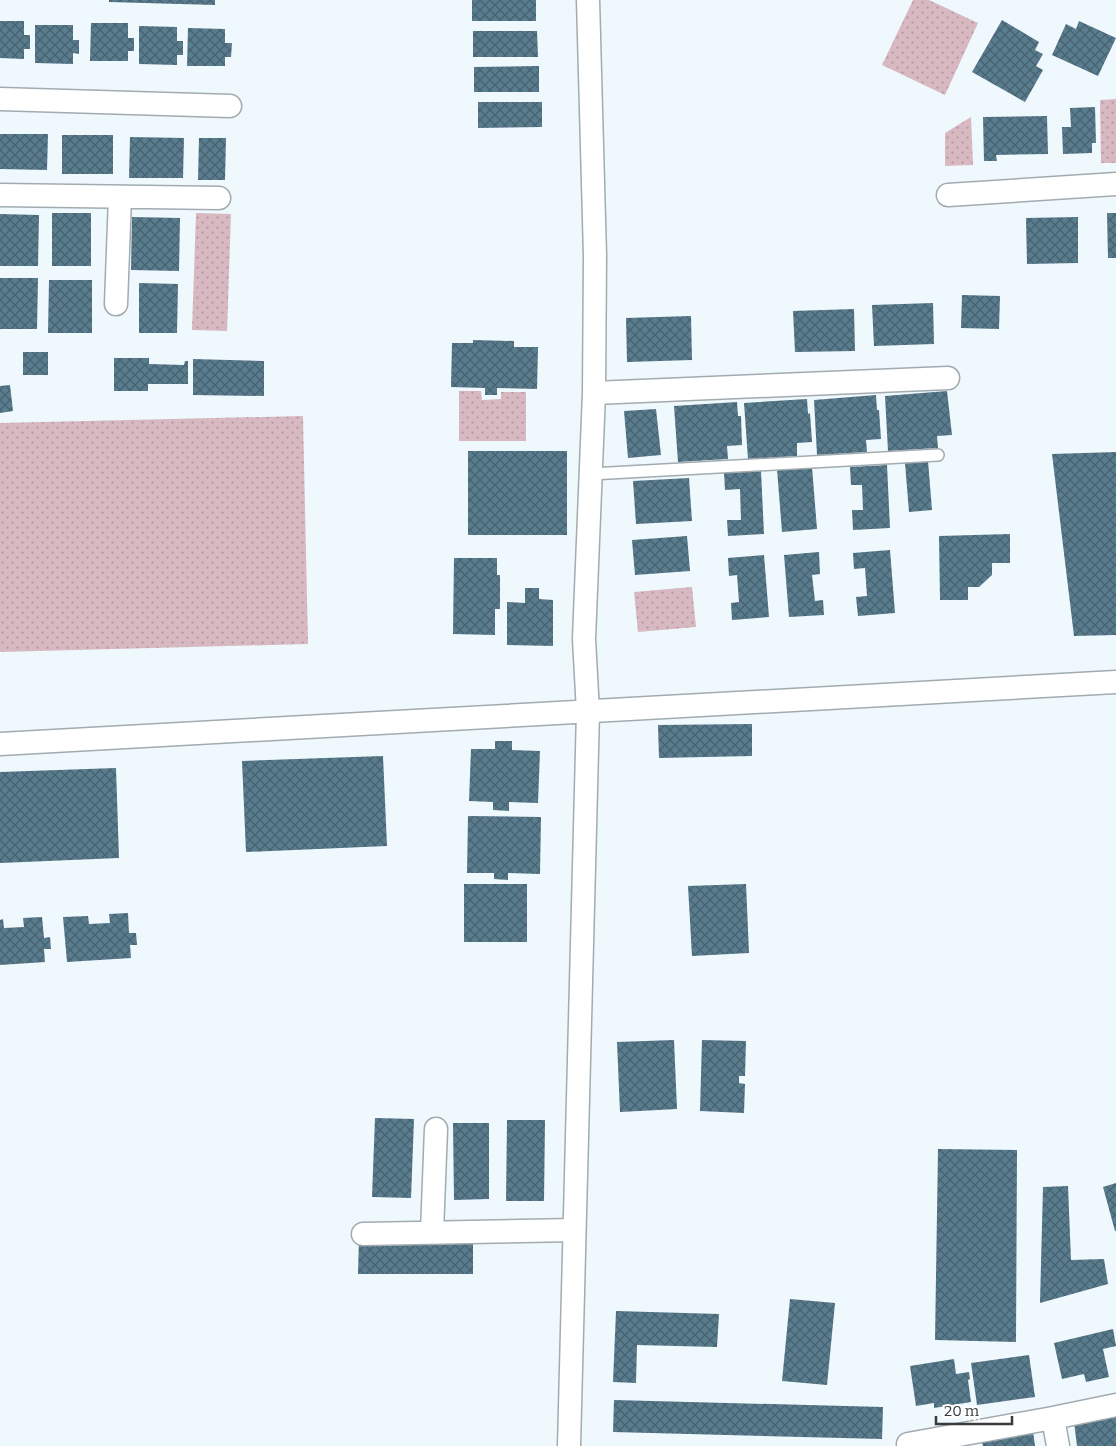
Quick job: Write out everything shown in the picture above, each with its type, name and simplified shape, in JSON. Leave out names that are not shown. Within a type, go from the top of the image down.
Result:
[{"type":"street","points":[[569,1446],[588,712],[584,639],[594,393],[595,256],[588,0]]},
{"type":"street","points":[[0,99],[230,106]]},
{"type":"street","points":[[948,195],[1116,184]]},
{"type":"street","points":[[0,195],[219,198]]},
{"type":"street","points":[[116,304],[120,196]]},
{"type":"street","points":[[594,393],[948,378]]},
{"type":"street","points":[[0,744],[1116,682]]},
{"type":"street","points":[[432,1232],[436,1129]]},
{"type":"street","points":[[363,1234],[574,1230]]},
{"type":"street","points":[[908,1444],[1116,1405]]},
{"type":"street","points":[[1053,1418],[1058,1446]]},
{"type":"lane","points":[[591,474],[938,455]]},
{"type":"shaded area","points":[[913,0],[929,0],[978,23],[945,95],[882,65]]},
{"type":"shaded area","points":[[1116,99],[1116,163],[1101,163],[1100,100]]},
{"type":"shaded area","points":[[971,117],[973,165],[945,166],[945,133]]},
{"type":"shaded area","points":[[196,213],[231,214],[227,331],[192,330]]},
{"type":"shaded area","points":[[459,391],[481,391],[482,400],[501,399],[501,392],[526,392],[526,441],[459,441]]},
{"type":"shaded area","points":[[303,416],[308,644],[0,652],[0,423]]},
{"type":"shaded area","points":[[692,587],[696,627],[638,632],[634,592]]},
{"type":"building","points":[[109,0],[215,0],[215,5],[109,2]]},
{"type":"building","points":[[472,0],[536,0],[536,21],[472,21]]},
{"type":"building","points":[[1002,20],[1039,42],[1035,50],[1043,54],[1036,66],[1043,70],[1025,102],[972,72]]},
{"type":"building","points":[[0,21],[24,21],[24,35],[30,35],[30,49],[24,49],[24,59],[0,58]]},
{"type":"building","points":[[1079,21],[1116,38],[1098,76],[1052,55],[1066,24],[1076,29]]},
{"type":"building","points":[[91,23],[128,23],[128,38],[134,38],[134,51],[128,51],[128,61],[90,61]]},
{"type":"building","points":[[35,25],[73,25],[73,40],[79,40],[79,54],[73,53],[73,64],[35,63]]},
{"type":"building","points":[[139,26],[177,27],[177,41],[183,41],[183,55],[177,55],[177,65],[139,64]]},
{"type":"building","points":[[188,28],[225,29],[225,43],[232,43],[231,57],[225,57],[225,66],[187,66]]},
{"type":"building","points":[[473,31],[537,31],[538,57],[473,57]]},
{"type":"building","points":[[539,66],[539,92],[474,92],[474,67]]},
{"type":"building","points":[[478,102],[542,102],[542,127],[478,128]]},
{"type":"building","points":[[1095,107],[1096,143],[1092,143],[1092,153],[1063,154],[1062,127],[1071,127],[1070,108]]},
{"type":"building","points":[[1047,116],[1048,154],[996,155],[997,161],[984,161],[983,117]]},
{"type":"building","points":[[0,134],[48,134],[47,170],[0,169]]},
{"type":"building","points":[[62,135],[113,135],[113,174],[62,174]]},
{"type":"building","points":[[130,137],[184,138],[183,178],[129,178]]},
{"type":"building","points":[[199,138],[226,138],[225,180],[198,180]]},
{"type":"building","points":[[52,213],[91,213],[91,266],[52,266]]},
{"type":"building","points":[[1107,213],[1116,213],[1116,258],[1108,258]]},
{"type":"building","points":[[0,214],[39,215],[38,266],[0,266]]},
{"type":"building","points":[[132,217],[180,218],[179,271],[131,270]]},
{"type":"building","points":[[1078,217],[1078,263],[1027,264],[1026,218]]},
{"type":"building","points":[[0,278],[38,278],[37,329],[0,329]]},
{"type":"building","points":[[49,280],[92,280],[92,333],[48,333]]},
{"type":"building","points":[[139,283],[178,284],[177,333],[139,333]]},
{"type":"building","points":[[962,295],[1000,296],[999,329],[961,328]]},
{"type":"building","points":[[933,303],[934,344],[874,346],[872,305]]},
{"type":"building","points":[[854,309],[855,351],[795,352],[793,311]]},
{"type":"building","points":[[691,316],[692,360],[627,362],[626,318]]},
{"type":"building","points":[[473,340],[514,341],[514,347],[538,347],[537,389],[497,388],[497,395],[485,395],[485,388],[451,387],[452,343],[473,343]]},
{"type":"building","points":[[23,352],[48,352],[48,375],[23,375]]},
{"type":"building","points":[[114,358],[149,358],[149,364],[184,365],[185,361],[188,361],[188,384],[148,384],[148,391],[114,391]]},
{"type":"building","points":[[193,359],[264,361],[264,396],[193,395]]},
{"type":"building","points":[[10,385],[13,411],[0,413],[0,386]]},
{"type":"building","points":[[947,391],[952,435],[937,436],[938,448],[888,451],[885,396]]},
{"type":"building","points":[[876,395],[881,439],[866,440],[867,452],[817,455],[814,400]]},
{"type":"building","points":[[807,399],[812,442],[797,443],[797,456],[748,459],[744,403]]},
{"type":"building","points":[[737,402],[738,416],[741,416],[742,445],[727,446],[728,459],[678,462],[674,406]]},
{"type":"building","points":[[656,409],[661,455],[628,458],[624,411]]},
{"type":"building","points":[[468,451],[567,451],[567,535],[468,535]]},
{"type":"building","points":[[1116,452],[1116,635],[1074,636],[1052,454]]},
{"type":"building","points":[[928,461],[932,510],[909,512],[905,463]]},
{"type":"building","points":[[887,465],[890,528],[853,530],[852,510],[863,510],[862,485],[851,485],[850,467]]},
{"type":"building","points":[[812,467],[817,529],[782,532],[777,469]]},
{"type":"building","points":[[761,471],[764,534],[728,536],[727,520],[741,520],[740,489],[725,490],[724,473]]},
{"type":"building","points":[[689,478],[692,521],[636,524],[633,481]]},
{"type":"building","points":[[1010,534],[1010,563],[992,563],[992,575],[979,587],[968,587],[968,600],[940,600],[939,536]]},
{"type":"building","points":[[687,536],[690,571],[635,575],[632,540]]},
{"type":"building","points":[[890,550],[895,613],[858,616],[856,597],[867,596],[865,568],[854,569],[853,553]]},
{"type":"building","points":[[819,552],[820,574],[812,575],[815,601],[823,600],[824,615],[789,617],[784,555]]},
{"type":"building","points":[[764,555],[769,617],[732,620],[731,603],[739,602],[737,575],[729,576],[728,558]]},
{"type":"building","points":[[454,558],[497,558],[497,575],[500,575],[500,609],[495,609],[495,635],[453,634]]},
{"type":"building","points":[[525,588],[539,588],[539,599],[553,600],[553,646],[507,645],[507,602],[525,603]]},
{"type":"building","points":[[752,724],[752,756],[659,758],[658,725]]},
{"type":"building","points":[[495,741],[512,741],[512,750],[540,751],[538,803],[509,802],[509,811],[493,810],[493,802],[469,801],[471,749],[495,749]]},
{"type":"building","points":[[383,756],[387,846],[246,852],[242,761]]},
{"type":"building","points":[[116,768],[119,858],[0,863],[0,772]]},
{"type":"building","points":[[468,816],[541,817],[540,874],[508,873],[508,880],[494,879],[494,873],[467,873]]},
{"type":"building","points":[[464,884],[527,884],[527,942],[464,942]]},
{"type":"building","points":[[746,884],[749,953],[692,956],[688,886]]},
{"type":"building","points":[[128,913],[129,933],[136,933],[137,945],[130,945],[131,958],[67,962],[63,917],[88,916],[89,924],[110,923],[109,914]]},
{"type":"building","points":[[42,917],[44,938],[50,937],[51,949],[44,949],[45,962],[0,965],[0,920],[3,919],[4,928],[24,927],[23,918]]},
{"type":"building","points":[[674,1040],[677,1109],[620,1112],[617,1042]]},
{"type":"building","points":[[702,1040],[746,1041],[745,1076],[739,1076],[739,1083],[745,1084],[744,1113],[700,1111]]},
{"type":"building","points":[[375,1118],[414,1119],[411,1198],[372,1197]]},
{"type":"building","points":[[507,1120],[545,1120],[544,1201],[506,1201]]},
{"type":"building","points":[[453,1123],[489,1123],[489,1199],[454,1200]]},
{"type":"building","points":[[938,1149],[1017,1150],[1016,1342],[935,1340]]},
{"type":"building","points":[[1116,1183],[1116,1231],[1115,1231],[1103,1187]]},
{"type":"building","points":[[1068,1186],[1071,1260],[1104,1259],[1108,1284],[1040,1303],[1043,1187]]},
{"type":"building","points":[[359,1239],[473,1239],[473,1274],[358,1274]]},
{"type":"building","points":[[790,1299],[835,1303],[827,1385],[782,1381]]},
{"type":"building","points":[[616,1311],[719,1314],[717,1347],[637,1345],[636,1383],[613,1382]]},
{"type":"building","points":[[1113,1329],[1116,1346],[1103,1349],[1109,1377],[1086,1382],[1084,1374],[1062,1379],[1054,1343]]},
{"type":"building","points":[[1029,1355],[1035,1397],[977,1405],[971,1363]]},
{"type":"building","points":[[954,1359],[956,1374],[969,1372],[970,1379],[968,1380],[971,1402],[934,1408],[934,1403],[916,1406],[910,1366]]},
{"type":"building","points":[[614,1400],[883,1407],[882,1439],[613,1432]]},
{"type":"building","points":[[1116,1416],[1116,1446],[1077,1446],[1074,1422]]},
{"type":"building","points":[[1033,1431],[1035,1446],[983,1446],[981,1439]]}]
